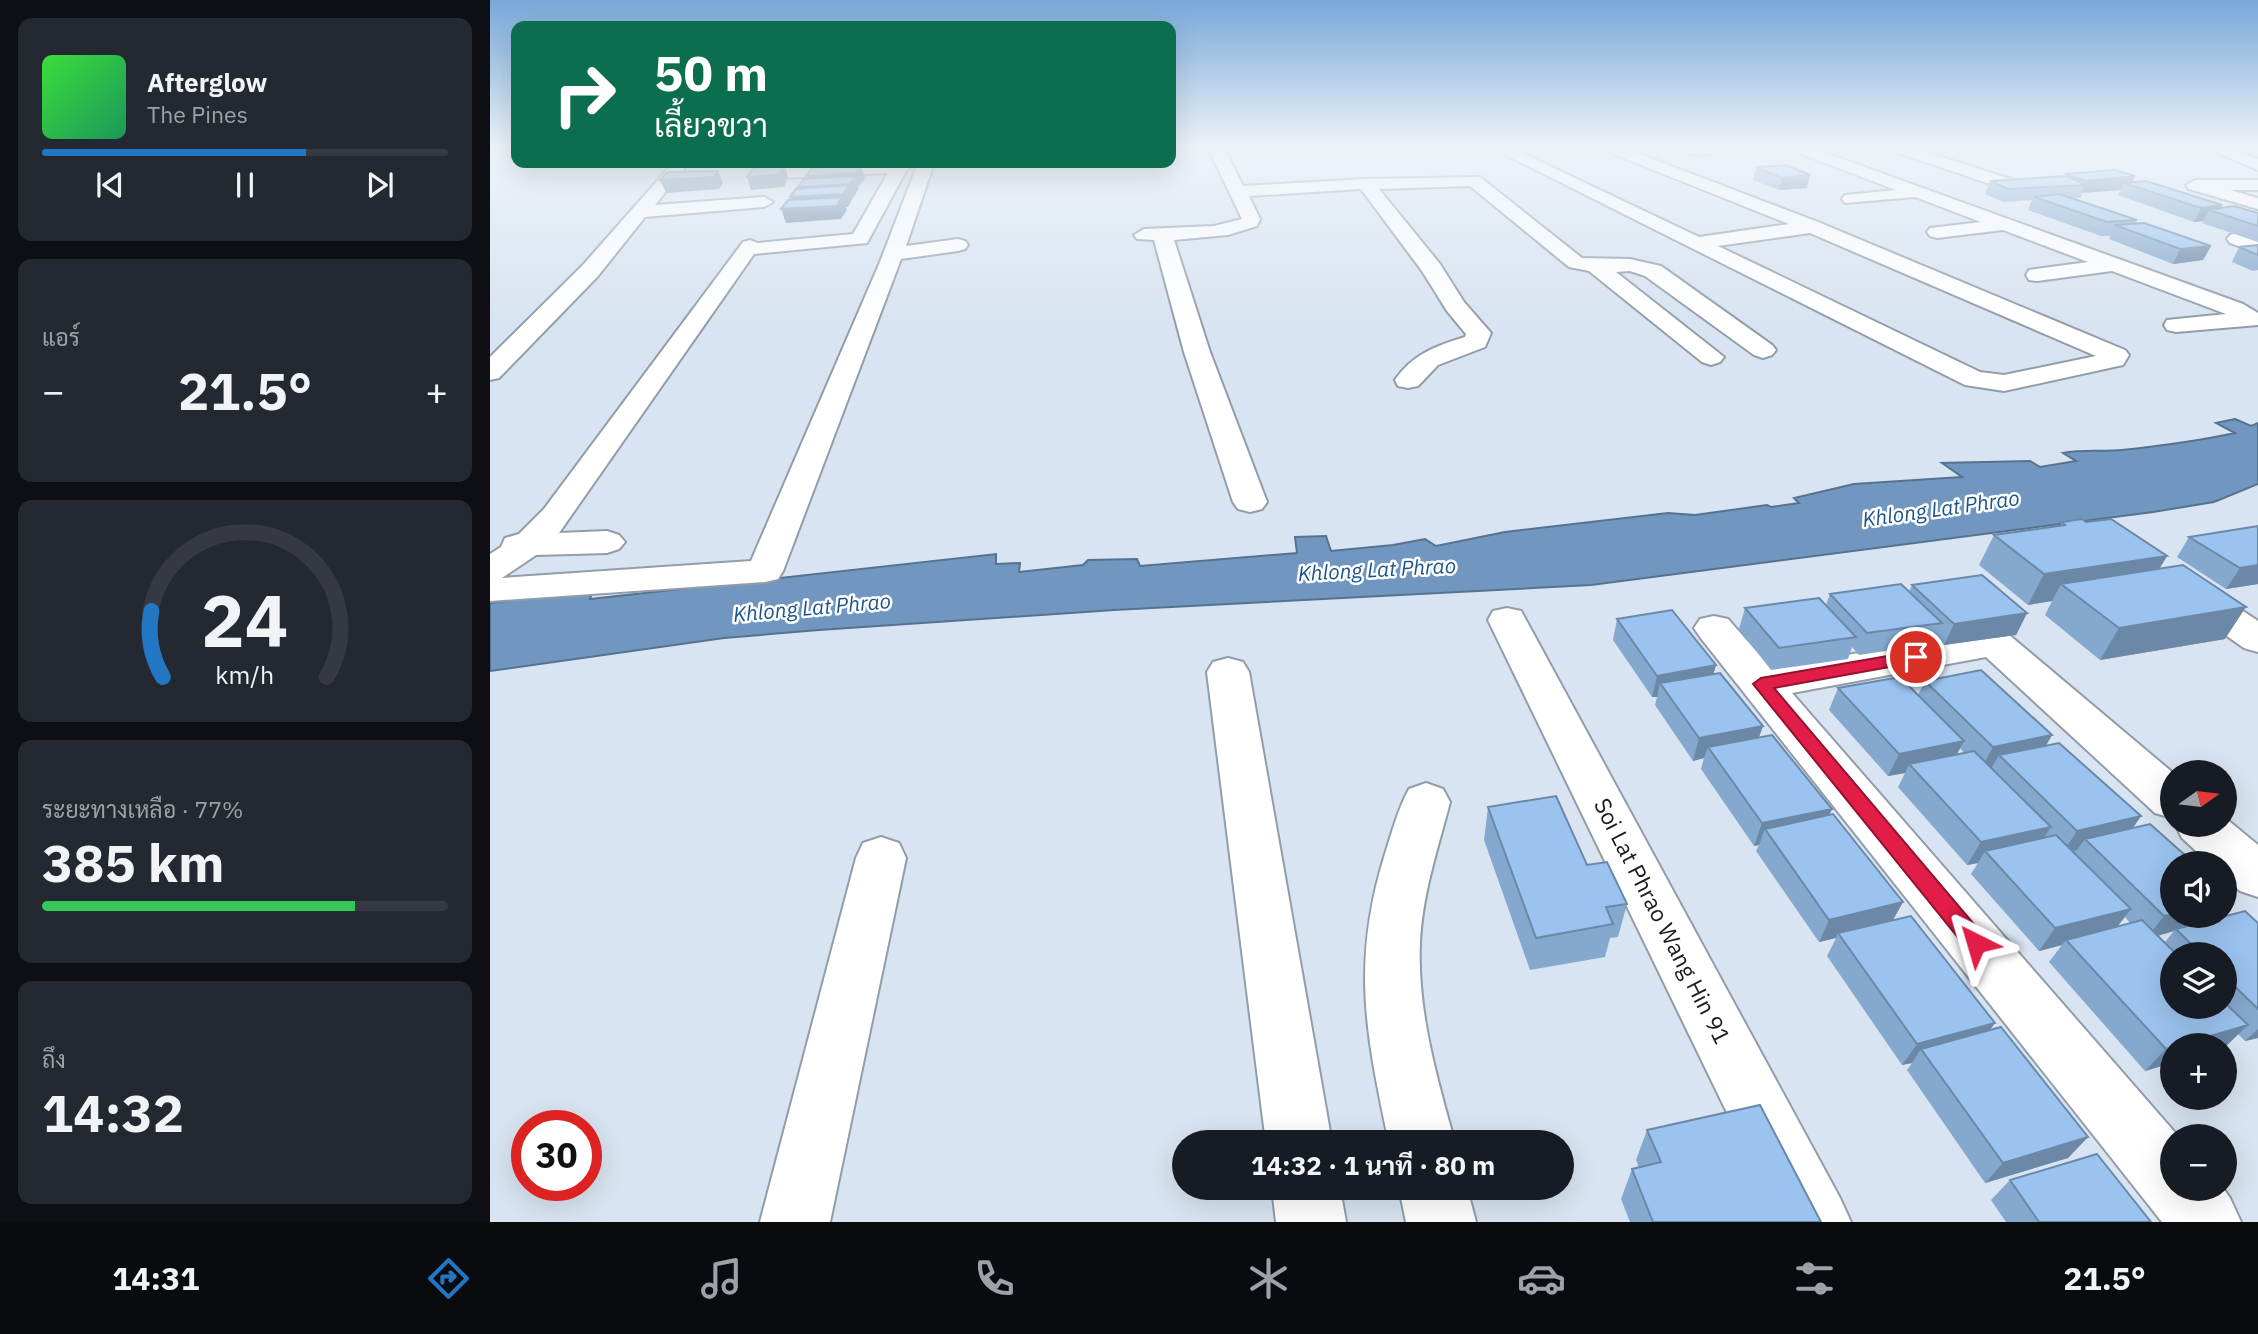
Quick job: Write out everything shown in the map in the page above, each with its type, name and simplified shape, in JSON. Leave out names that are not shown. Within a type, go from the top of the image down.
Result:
[{"type":"street","points":[[490,372],[590,271],[646,205]]},
{"type":"street","points":[[640,212],[726,205]]},
{"type":"street","points":[[490,570],[529,544],[556,516],[759,243],[868,227],[881,205]]},
{"type":"street","points":[[490,590],[765,571],[911,205]]},
{"type":"street","points":[[1244,205],[1251,219],[1244,226],[1153,234],[1250,502]]},
{"type":"street","points":[[1382,205],[1432,269],[1455,306],[1479,333],[1476,342],[1441,352],[1416,366],[1408,380]]},
{"type":"street","points":[[1504,205],[1576,263],[1595,266],[1630,265],[1653,271],[1763,350]]},
{"type":"street","points":[[1619,205],[1974,379],[2004,383],[2114,360],[2116,355],[2104,348],[1757,205]]},
{"type":"street","points":[[1950,205],[2235,309],[2252,318],[2176,325]]},
{"type":"street","points":[[1937,232],[2005,225]]},
{"type":"street","points":[[1699,243],[1811,226]]},
{"type":"street","points":[[2237,239],[2258,247]]},
{"type":"street","points":[[893,254],[958,246]]},
{"type":"street","points":[[1595,266],[1711,356]]},
{"type":"street","points":[[2037,275],[2113,266]]},
{"type":"street","points":[[490,547],[607,542]]},
{"type":"street","points":[[2170,579],[2258,639]]},
{"type":"street","name":"Soi Lat Phrao Wang Hin 91","points":[[1507,620],[1816,1222]]},
{"type":"street","points":[[1714,628],[2160,1166]]},
{"type":"street","points":[[1761,684],[1994,643],[2160,789]]},
{"type":"street","points":[[1228,672],[1297,1130]]},
{"type":"street","points":[[1419,1130],[1397,1021],[1392,963],[1396,919],[1407,865],[1426,802]]},
{"type":"street","points":[[2214,837],[2258,876]]},
{"type":"street","points":[[795,1222],[881,858]]},
{"type":"street","points":[[1308,1200],[1311,1222]]},
{"type":"street","points":[[1436,1200],[1441,1222]]},
{"type":"street","points":[[2189,1201],[2206,1222]]},
{"type":"water","name":"Khlong Lat Phrao","points":[[2235,419],[2251,426],[2258,423],[2258,484],[2214,502],[2153,512],[1591,585],[1114,610],[819,630],[724,638],[490,671],[490,603],[593,590],[590,599],[996,554],[996,564],[1020,563],[1019,572],[1083,565],[1088,560],[1137,559],[1140,566],[1297,553],[1295,537],[1326,536],[1331,551],[1425,539],[1436,546],[1505,532],[1668,513],[1695,515],[1799,503],[1794,498],[1854,484],[1962,477],[1942,463],[2030,461],[2040,467],[2076,461],[2063,453],[2115,451],[2235,433],[2216,423]]},
{"type":"building","points":[[784,205],[838,205],[837,206],[781,209]]},
{"type":"building","points":[[2057,205],[2092,205],[2137,220],[2107,222]]},
{"type":"building","points":[[2192,205],[2222,205],[2201,208]]},
{"type":"building","points":[[2234,206],[2258,213],[2258,226],[2209,210]]},
{"type":"building","points":[[2144,223],[2211,246],[2180,249],[2115,225]]},
{"type":"building","points":[[2258,245],[2258,255],[2239,247]]},
{"type":"building","points":[[2082,519],[2086,522],[2111,519],[2167,556],[2044,574],[1994,535],[2065,525],[2062,522]]},
{"type":"building","points":[[2258,526],[2258,565],[2240,568],[2189,537]]},
{"type":"building","points":[[2183,565],[2246,607],[2119,628],[2061,584]]},
{"type":"building","points":[[1982,575],[2027,613],[1954,624],[1912,585]]},
{"type":"building","points":[[1901,584],[1942,623],[1867,633],[1830,594]]},
{"type":"building","points":[[1819,598],[1856,637],[1779,648],[1745,608]]},
{"type":"building","points":[[1672,610],[1716,665],[1657,676],[1617,619]]},
{"type":"building","points":[[1981,670],[2052,735],[1993,747],[1925,681]]},
{"type":"building","points":[[1720,673],[1763,726],[1699,738],[1660,683]]},
{"type":"building","points":[[1900,677],[1964,741],[1899,754],[1838,688]]},
{"type":"building","points":[[1772,735],[1832,809],[1762,823],[1708,747]]},
{"type":"building","points":[[2059,743],[2141,816],[2077,831],[1999,755]]},
{"type":"building","points":[[1974,751],[2051,827],[1981,842],[1909,764]]},
{"type":"building","points":[[1556,796],[1587,865],[1607,862],[1627,904],[1606,907],[1613,924],[1536,938],[1488,807]]},
{"type":"building","points":[[1833,814],[1903,902],[1829,920],[1765,829]]},
{"type":"building","points":[[2150,824],[2160,833],[2160,837],[2165,837],[2180,851],[2160,851],[2160,912],[2085,839]]},
{"type":"building","points":[[2056,835],[2131,909],[2055,928],[1985,851]]},
{"type":"building","points":[[2245,911],[2258,923],[2258,1009],[2237,989],[2237,942],[2189,942],[2176,929],[2237,928],[2237,913]]},
{"type":"building","points":[[1911,916],[1995,1023],[1917,1044],[1838,933]]},
{"type":"building","points":[[2142,920],[2164,942],[2160,942],[2160,1019],[2237,1019],[2237,1014],[2248,1025],[2221,1033],[2160,1033],[2160,1042],[2066,940]]},
{"type":"building","points":[[2001,1027],[2088,1137],[2003,1163],[1921,1049]]},
{"type":"building","points":[[1760,1105],[1821,1222],[1653,1222],[1632,1169],[1661,1162],[1647,1130]]},
{"type":"building","points":[[2097,1154],[2151,1222],[2039,1222],[2010,1180]]},
{"type":"route","points":[[1916,657],[1761,684],[1976,943]]}]
